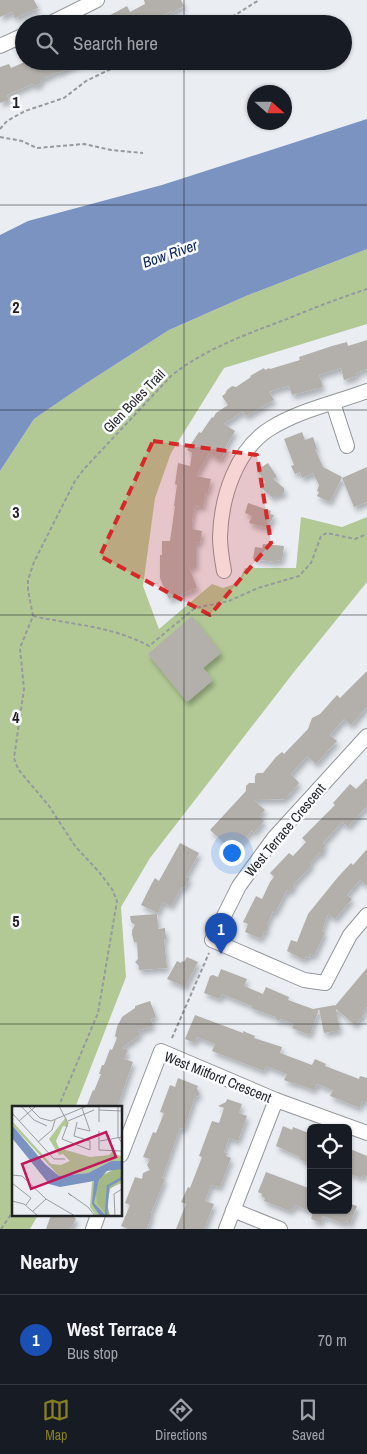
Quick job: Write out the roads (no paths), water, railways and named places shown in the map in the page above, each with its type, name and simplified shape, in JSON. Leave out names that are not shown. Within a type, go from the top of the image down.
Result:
[{"type":"street","points":[[67,15],[96,0]]},
{"type":"street","points":[[0,46],[15,39]]},
{"type":"street","points":[[224,572],[220,539],[222,517],[227,494],[236,468],[250,446],[270,428],[285,420],[367,391]]},
{"type":"street","points":[[333,403],[347,446]]},
{"type":"street","name":"West Terrace Crescent","points":[[367,736],[274,838],[239,886],[212,940],[304,980],[325,982],[350,935],[367,915]]},
{"type":"street","name":"West Mitford Crescent","points":[[122,1152],[161,1051],[276,1100],[226,1229]]},
{"type":"street","points":[[276,1100],[367,1133]]},
{"type":"street","points":[[233,1210],[280,1229]]},
{"type":"street","points":[[93,1229],[98,1216]]},
{"type":"water","name":"Bow River","points":[[367,119],[367,249],[246,296],[169,330],[34,419],[0,471],[0,235],[28,221],[162,185]]},
{"type":"place","name":"West Terrace 4","points":[[221,954]]}]
